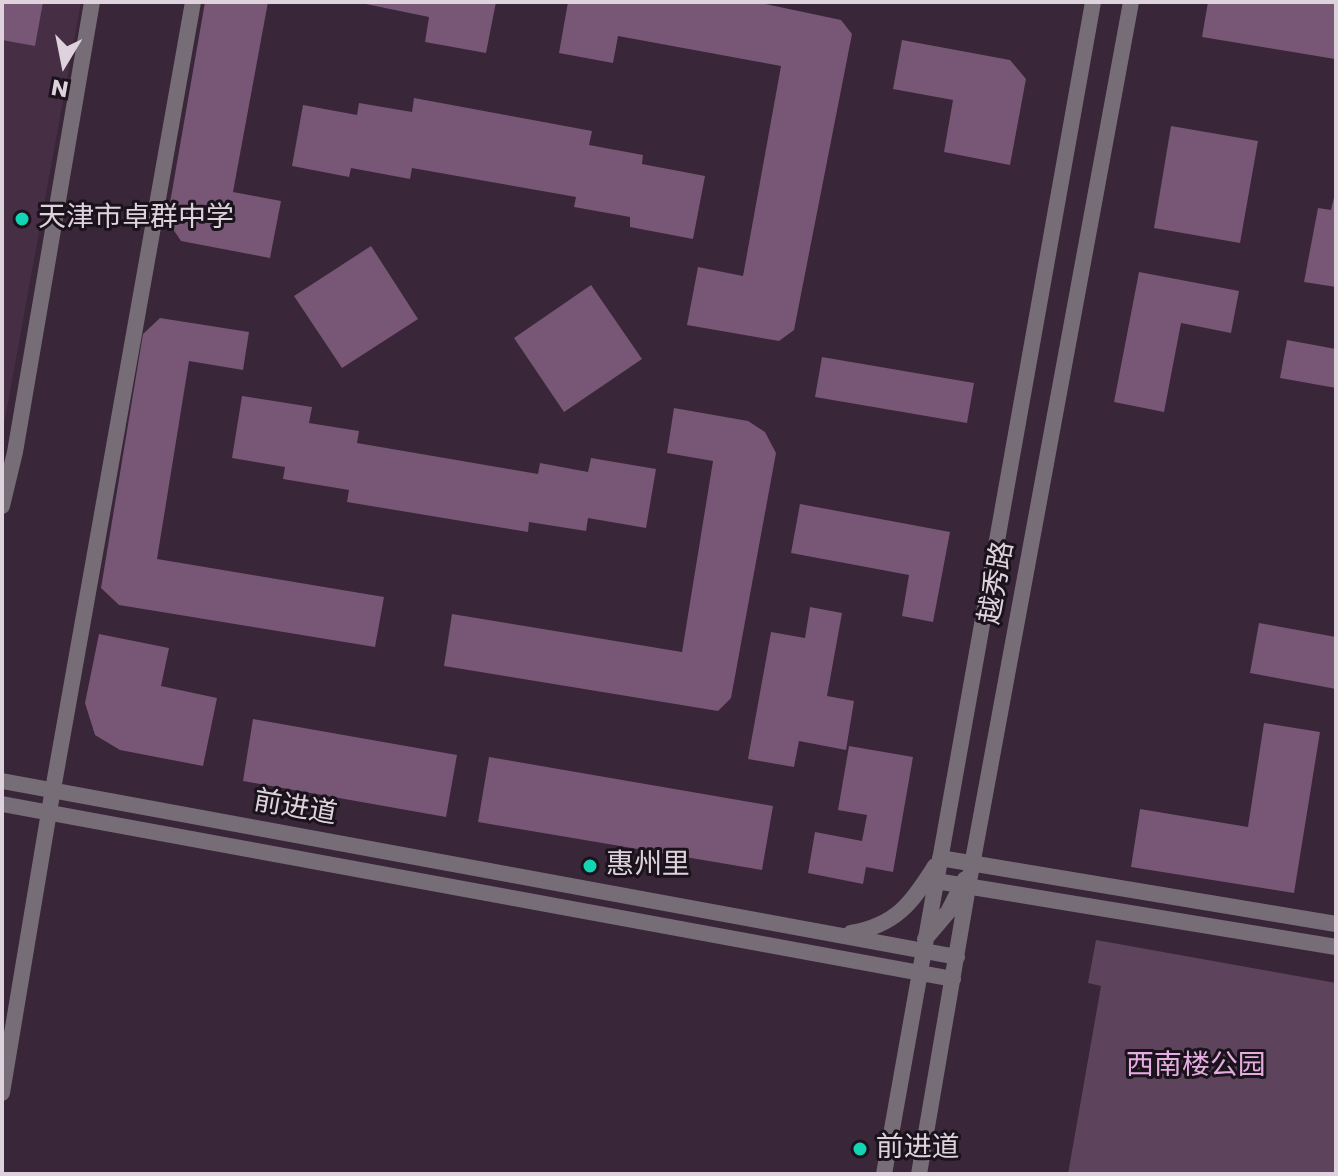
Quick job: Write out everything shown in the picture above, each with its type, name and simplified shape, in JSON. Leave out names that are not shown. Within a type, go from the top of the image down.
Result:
[{"type":"street","points":[[2,506],[15,452],[92,2]]},
{"type":"street","points":[[2,1093],[193,2]]},
{"type":"street","name":"越秀路","points":[[884,1174],[919,974],[920,946],[936,881],[1093,2]]},
{"type":"street","name":"越秀路","points":[[919,1174],[957,957],[965,886],[973,863],[1131,2]]},
{"type":"street","name":"前进道","points":[[2,781],[826,933],[920,946],[957,957]]},
{"type":"street","name":"前进道","points":[[2,804],[953,979]]},
{"type":"street","points":[[826,933],[870,930],[889,922],[916,895],[940,858],[1336,924]]},
{"type":"street","points":[[936,881],[1336,947]]},
{"type":"street","points":[[824,956],[872,957],[920,946],[965,886]]},
{"type":"shaded area","name":"天津市卓群中学","points":[[2,2],[81,2],[2,436]]},
{"type":"green space","name":"西南楼公园","points":[[1096,940],[1336,983],[1336,1174],[1068,1174],[1101,986],[1088,983]]},
{"type":"building","points":[[2,2],[43,2],[35,46],[2,40]]},
{"type":"building","points":[[205,2],[268,2],[233,192],[281,201],[270,258],[181,241],[167,220]]},
{"type":"building","points":[[356,2],[496,2],[486,53],[425,42],[429,17]]},
{"type":"building","points":[[568,2],[756,2],[841,20],[852,34],[794,330],[779,341],[687,325],[698,267],[743,276],[781,66],[618,36],[613,63],[559,53]]},
{"type":"building","points":[[1208,2],[1336,2],[1335,59],[1202,37]]},
{"type":"building","points":[[902,40],[1010,60],[1026,79],[1010,165],[944,152],[953,100],[893,89]]},
{"type":"building","points":[[414,98],[592,131],[589,145],[643,155],[642,164],[705,176],[693,239],[630,227],[630,217],[574,207],[576,197],[412,168],[410,179],[351,168],[349,177],[292,166],[303,105],[357,115],[359,103],[412,112]]},
{"type":"building","points":[[1171,126],[1258,141],[1240,243],[1154,228]]},
{"type":"building","points":[[1335,193],[1336,287],[1304,282],[1318,208],[1331,210]]},
{"type":"building","points":[[371,246],[418,319],[342,368],[294,296]]},
{"type":"building","points":[[1139,272],[1239,291],[1231,333],[1181,323],[1164,412],[1114,402]]},
{"type":"building","points":[[591,285],[642,359],[564,412],[514,338]]},
{"type":"building","points":[[160,318],[249,332],[243,370],[189,361],[157,559],[384,597],[375,647],[119,605],[101,588],[143,334]]},
{"type":"building","points":[[1287,340],[1336,349],[1336,388],[1280,378]]},
{"type":"building","points":[[822,357],[974,383],[967,423],[815,397]]},
{"type":"building","points":[[242,396],[312,407],[309,423],[359,431],[357,443],[538,474],[540,463],[588,472],[591,458],[656,469],[646,528],[588,518],[586,531],[529,522],[528,532],[347,502],[349,490],[283,479],[285,467],[232,458]]},
{"type":"building","points":[[674,408],[748,421],[765,432],[776,453],[731,698],[718,711],[444,666],[452,614],[682,652],[713,461],[667,453]]},
{"type":"building","points":[[800,504],[950,532],[933,622],[902,616],[909,575],[791,553]]},
{"type":"building","points":[[810,607],[842,613],[827,696],[854,701],[846,750],[799,741],[794,767],[748,759],[771,632],[805,638]]},
{"type":"building","points":[[1259,623],[1336,637],[1336,689],[1250,673]]},
{"type":"building","points":[[99,634],[169,648],[161,686],[217,698],[203,766],[120,750],[95,735],[85,703]]},
{"type":"building","points":[[253,719],[457,755],[446,817],[243,781]]},
{"type":"building","points":[[1264,723],[1320,732],[1294,893],[1131,867],[1140,809],[1248,827]]},
{"type":"building","points":[[849,746],[913,757],[893,872],[866,867],[863,884],[808,873],[815,832],[862,841],[867,815],[838,810]]},
{"type":"building","points":[[489,757],[773,806],[762,870],[478,822]]},
{"type":"place","name":"天津市卓群中学","points":[[22,219]]},
{"type":"place","name":"惠州里","points":[[590,866]]},
{"type":"place","name":"前进道","points":[[860,1149]]}]
